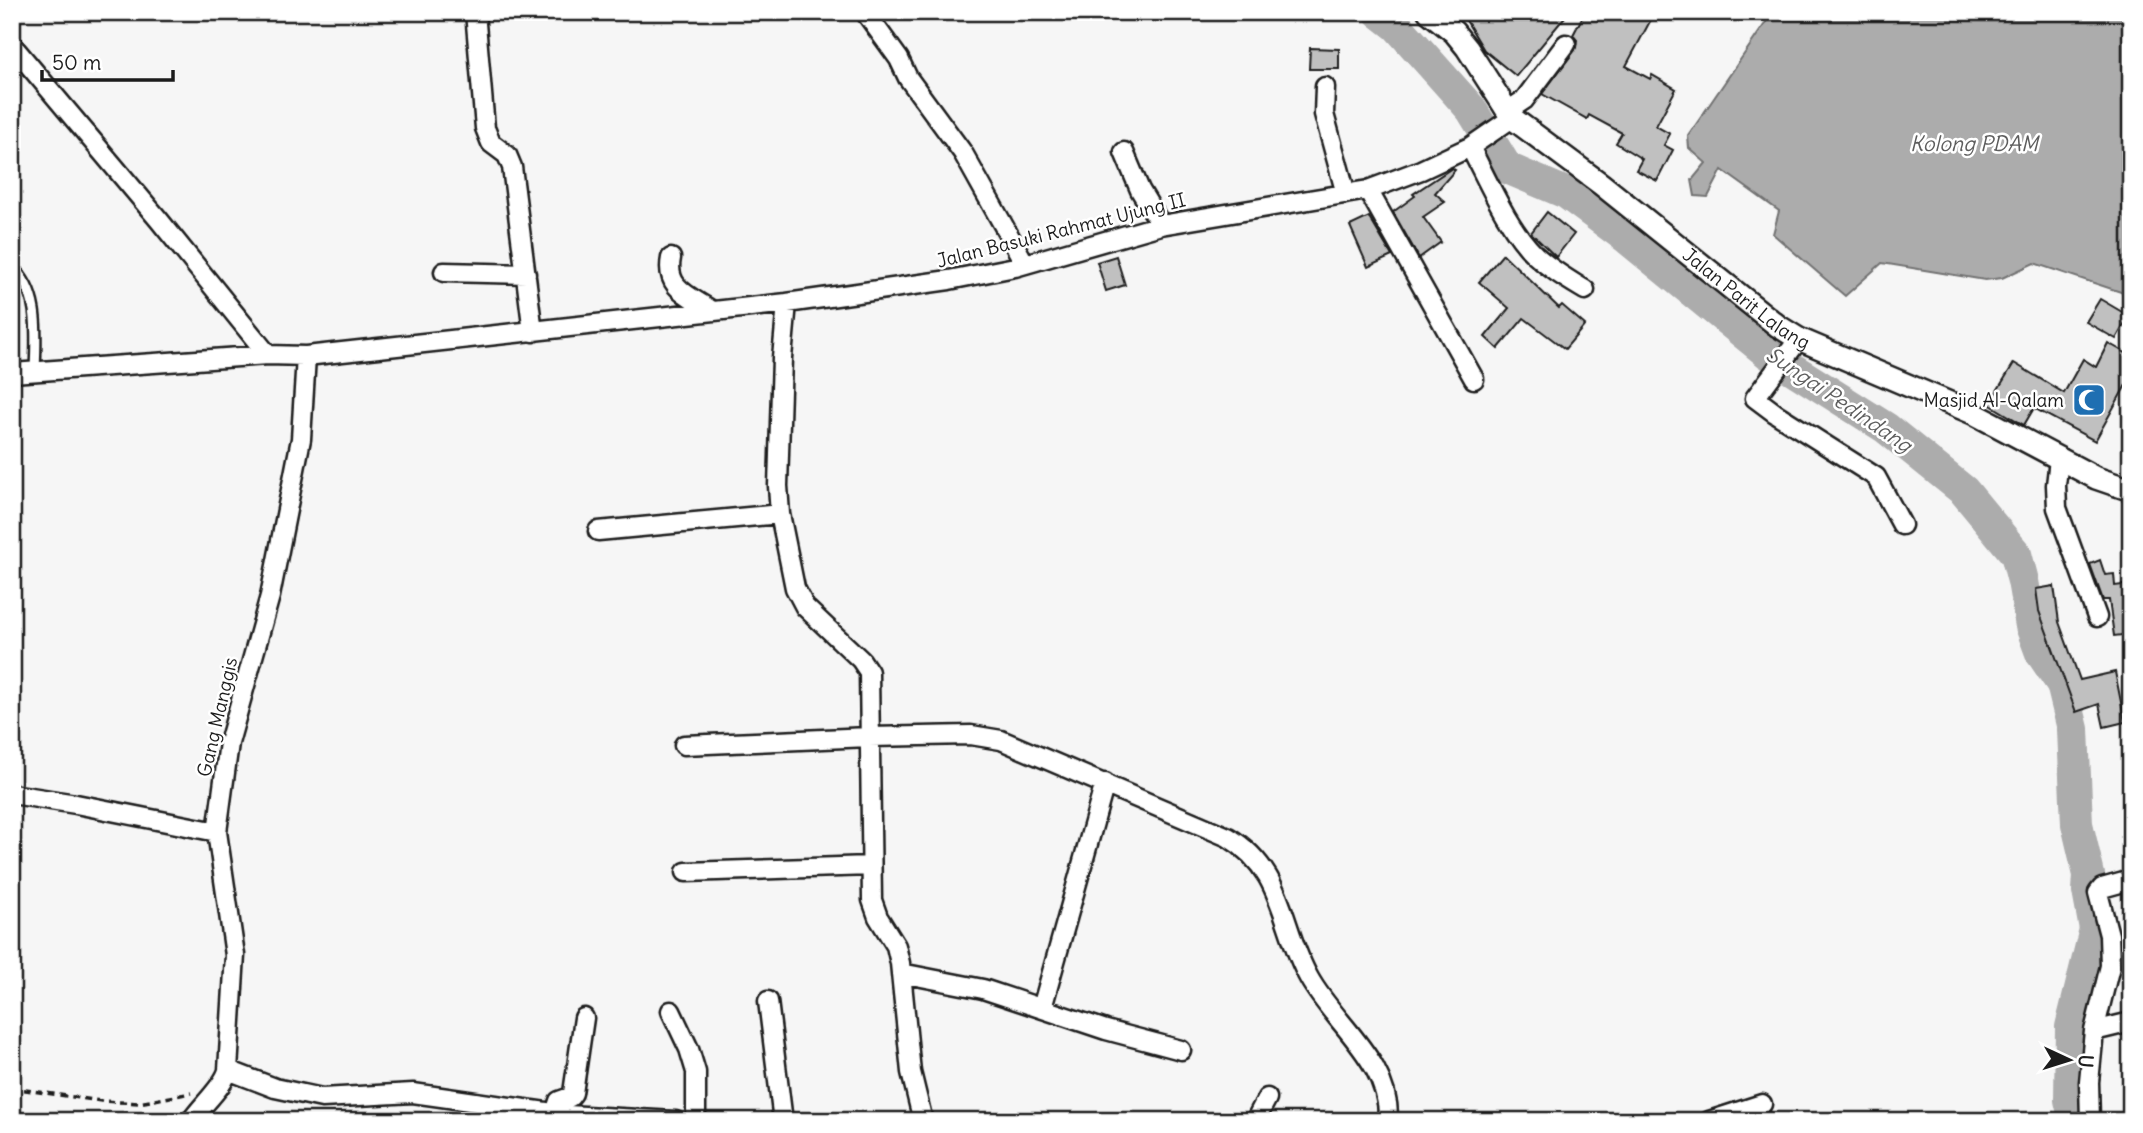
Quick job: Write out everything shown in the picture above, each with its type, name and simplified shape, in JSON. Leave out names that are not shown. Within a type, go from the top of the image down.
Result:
[{"type":"street","points":[[475,12],[485,128],[491,143],[508,155],[511,161],[533,332]]},
{"type":"street","points":[[865,12],[899,59],[908,78],[963,153],[1025,264]]},
{"type":"street","name":"Jalan Parit Lalang","points":[[1438,14],[1467,48],[1508,113],[1761,313],[1795,345],[1973,413],[2096,478],[2131,490]]},
{"type":"street","name":"Jalan Basuki Rahmat Ujung II","points":[[12,373],[268,355],[306,356],[533,332],[787,303],[949,280],[1025,264],[1161,225],[1368,190],[1421,170],[1473,145],[1492,130],[1524,100],[1566,44]]},
{"type":"street","points":[[12,45],[268,355]]},
{"type":"street","points":[[1325,87],[1322,96],[1324,114],[1346,194]]},
{"type":"street","points":[[1473,145],[1517,231],[1533,253],[1551,269],[1585,290]]},
{"type":"street","points":[[1124,152],[1140,190],[1161,225]]},
{"type":"street","points":[[1368,190],[1474,379]]},
{"type":"street","points":[[671,258],[669,271],[673,283],[711,310]]},
{"type":"street","points":[[444,272],[526,274]]},
{"type":"street","points":[[787,303],[782,358],[778,486],[780,513],[799,598],[861,660],[869,672],[874,909],[896,946],[911,1072],[923,1121]]},
{"type":"street","points":[[1795,345],[1755,398],[1877,477],[1902,525]]},
{"type":"street","name":"Gang Manggis","points":[[191,1121],[225,1081],[228,1070],[235,955],[216,832],[229,743],[270,596],[301,439],[306,356]]},
{"type":"street","points":[[2059,459],[2057,508],[2097,617]]},
{"type":"street","points":[[598,531],[780,513]]},
{"type":"street","points":[[684,746],[971,735],[1001,740],[1228,837],[1245,847],[1272,881],[1309,978],[1371,1060],[1385,1089],[1390,1121]]},
{"type":"street","points":[[1042,1008],[1105,783]]},
{"type":"street","points":[[12,794],[216,832]]},
{"type":"street","points":[[685,872],[871,866]]},
{"type":"street","points":[[2090,1121],[2089,1082],[2094,1031],[2110,966],[2109,935],[2098,893],[2102,888],[2131,880]]},
{"type":"street","points":[[901,972],[983,989],[1105,1030],[1181,1050]]},
{"type":"street","points":[[768,1001],[783,1121]]},
{"type":"street","points":[[671,1011],[689,1049],[696,1072],[696,1121]]},
{"type":"street","points":[[562,1116],[558,1102],[573,1093],[584,1018]]},
{"type":"street","points":[[2094,1031],[2131,1022]]},
{"type":"street","points":[[228,1070],[275,1088],[322,1098],[413,1093],[562,1116],[675,1121]]},
{"type":"street","points":[[1255,1121],[1267,1098]]},
{"type":"street","points":[[1709,1121],[1762,1104]]},
{"type":"lane","points":[[12,267],[30,292],[36,324],[35,371]]},
{"type":"path","points":[[12,1088],[100,1101],[139,1103],[217,1088]]},
{"type":"water","name":"Kolong PDAM","points":[[1773,12],[2131,12],[2131,320],[2124,293],[2034,263],[2002,278],[1985,280],[1882,263],[1845,296],[1773,234],[1779,211],[1722,170],[1708,197],[1695,196],[1692,180],[1706,163],[1689,148],[1688,136]]},
{"type":"building","points":[[1461,12],[1569,12],[1516,76],[1484,50]]},
{"type":"building","points":[[1585,12],[1655,12],[1626,66],[1650,79],[1652,75],[1676,89],[1656,126],[1670,134],[1664,145],[1673,150],[1657,181],[1636,170],[1642,159],[1616,143],[1622,133],[1589,115],[1587,119],[1542,94],[1575,50],[1577,40],[1573,35]]},
{"type":"building","points":[[1310,48],[1339,49],[1339,69],[1309,69]]},
{"type":"building","points":[[1452,168],[1455,170],[1435,193],[1445,202],[1423,217],[1441,242],[1419,258],[1393,212],[1415,196],[1413,194]]},
{"type":"building","points":[[1547,212],[1574,234],[1556,257],[1531,233]]},
{"type":"building","points":[[1369,217],[1392,256],[1368,267],[1350,226]]},
{"type":"building","points":[[1503,254],[1559,308],[1562,305],[1585,325],[1565,349],[1524,318],[1498,349],[1485,337],[1509,308],[1479,282]]},
{"type":"building","points":[[1116,256],[1125,285],[1106,291],[1097,262]]},
{"type":"building","points":[[2100,299],[2129,316],[2116,339],[2086,322]]},
{"type":"building","name":"Masjid Al-Qalam","points":[[2108,343],[2131,356],[2131,376],[2095,441],[2034,408],[2024,425],[1989,404],[2014,363],[2064,393],[2083,359],[2096,367]]},
{"type":"building","points":[[2100,560],[2105,575],[2114,574],[2115,586],[2131,584],[2131,634],[2114,636],[2109,600],[2103,600],[2090,564]]},
{"type":"building","points":[[2054,586],[2059,622],[2080,680],[2115,672],[2125,722],[2104,727],[2099,704],[2076,712],[2039,611],[2036,589]]},
{"type":"waterway","name":"Sungai Pedindang","points":[[1379,12],[1397,26],[1471,109],[1507,168],[1566,193],[1628,239],[1769,354],[1886,428],[1964,491],[2016,554],[2031,626],[2041,653],[2062,684],[2073,729],[2077,824],[2089,875],[2088,891],[2095,929],[2071,1027],[2070,1100],[2075,1121]]},
{"type":"place","name":"Masjid Al-Qalam","points":[[2089,400]]}]
